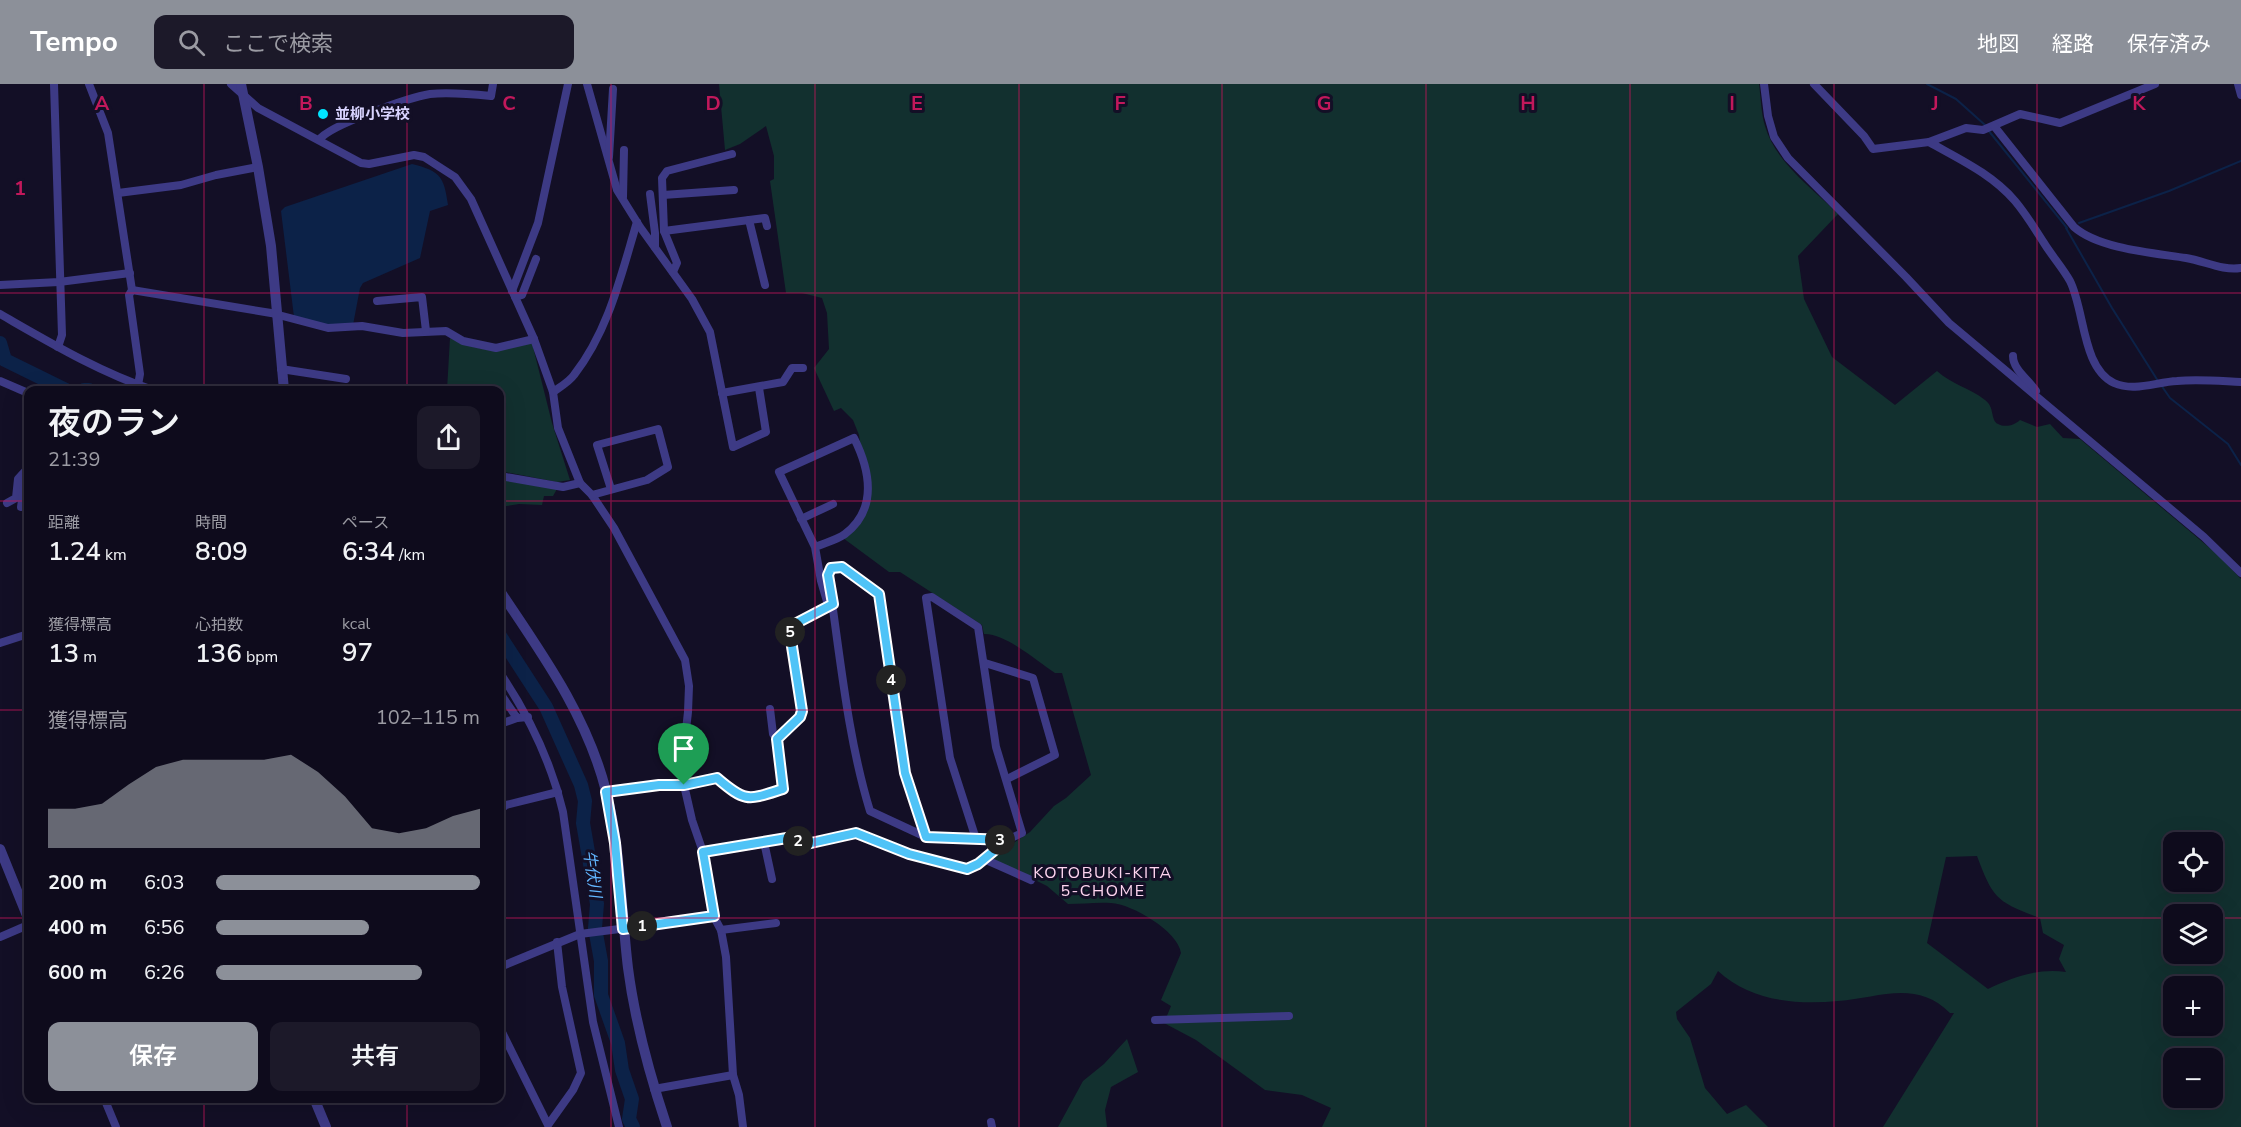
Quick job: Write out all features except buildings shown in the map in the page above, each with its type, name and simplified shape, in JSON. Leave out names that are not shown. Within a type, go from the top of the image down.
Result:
[{"type":"street","points":[[54,84],[62,335],[58,347]]},
{"type":"street","points":[[89,84],[108,133],[118,193],[132,290],[129,295],[140,374],[138,385]]},
{"type":"street","points":[[231,84],[242,89],[258,108],[362,163],[369,164],[414,155],[424,157],[455,177],[471,199],[534,339],[553,392],[558,428],[580,483],[592,495],[619,537],[686,660],[689,686],[682,765],[684,785],[692,820],[703,852],[714,916],[721,930],[726,957],[733,1075],[739,1095],[743,1127]]},
{"type":"street","points":[[319,140],[327,131],[392,106],[450,88],[491,96],[493,84]]},
{"type":"street","points":[[514,294],[538,223],[568,84]]},
{"type":"street","points":[[587,84],[617,190],[702,314],[710,332],[733,447],[766,432],[759,388]]},
{"type":"street","points":[[1764,84],[1768,116],[1774,137],[1788,158],[1949,323],[2204,537],[2241,573]]},
{"type":"street","points":[[1814,84],[1864,136],[1873,149],[1929,142],[1966,128],[1983,130],[2020,114],[2060,123],[2155,84]]},
{"type":"street","points":[[2238,84],[2241,95]]},
{"type":"street","points":[[242,89],[271,246],[283,386]]},
{"type":"street","points":[[608,161],[613,89]]},
{"type":"street","points":[[1994,126],[2074,227],[2086,237],[2135,251],[2186,258],[2229,269],[2241,268]]},
{"type":"street","points":[[1929,142],[1980,170],[2016,201],[2070,282],[2080,307],[2091,358],[2097,369],[2111,382],[2138,386],[2174,381],[2241,382]]},
{"type":"street","points":[[623,198],[624,150]]},
{"type":"street","points":[[673,272],[677,263],[664,231],[662,178],[667,171],[732,154]]},
{"type":"street","points":[[118,193],[181,185],[258,167]]},
{"type":"street","points":[[663,195],[734,190]]},
{"type":"street","points":[[650,194],[655,247]]},
{"type":"street","points":[[664,231],[765,218],[767,226]]},
{"type":"street","points":[[749,220],[765,285]]},
{"type":"street","points":[[553,392],[573,377],[597,337],[612,306],[637,222]]},
{"type":"street","points":[[514,294],[522,295],[536,259]]},
{"type":"street","points":[[0,285],[59,282],[130,273]]},
{"type":"street","points":[[132,290],[276,314],[328,328],[362,326],[403,333],[446,332],[463,341],[496,348],[534,339]]},
{"type":"street","points":[[377,301],[422,297],[426,331]]},
{"type":"street","points":[[0,314],[58,347],[141,386]]},
{"type":"street","points":[[2013,356],[2013,362],[2036,390],[2038,398]]},
{"type":"street","points":[[722,393],[783,382],[792,368],[803,368]]},
{"type":"street","points":[[281,369],[346,379]]},
{"type":"street","points":[[0,381],[24,391]]},
{"type":"street","points":[[592,495],[647,480],[668,467],[658,429],[597,445],[611,489]]},
{"type":"street","points":[[815,547],[844,535],[863,515],[868,501],[869,487],[862,454],[854,438],[779,472],[815,547],[821,581],[831,605]]},
{"type":"street","points":[[8,503],[16,498],[18,479],[24,472]]},
{"type":"street","points":[[504,477],[563,487],[580,483]]},
{"type":"street","points":[[21,507],[24,490]]},
{"type":"street","points":[[801,519],[832,504]]},
{"type":"street","points":[[926,837],[905,773],[879,594],[842,567],[831,568],[828,575],[831,605],[861,782],[870,811],[926,837],[1007,840]]},
{"type":"street","points":[[504,597],[552,668],[578,714],[590,741],[606,792],[615,843],[621,929],[628,971],[654,1089],[667,1127]]},
{"type":"street","points":[[703,852],[793,837],[802,845],[856,833],[909,854],[967,869],[984,859],[1007,840],[1022,833],[996,747],[978,627],[932,597],[926,598],[950,758],[976,839]]},
{"type":"street","points":[[777,739],[800,717],[802,711],[789,627],[831,605]]},
{"type":"street","points":[[0,643],[24,635]]},
{"type":"street","points":[[985,663],[1034,678],[1055,755],[1007,779]]},
{"type":"street","points":[[504,679],[528,717],[551,769],[558,792],[582,934],[598,1050],[619,1127]]},
{"type":"street","points":[[504,699],[517,718]]},
{"type":"street","points":[[606,792],[659,785],[684,785],[717,778],[736,795],[755,798],[783,789],[777,739],[773,734],[770,709]]},
{"type":"street","points":[[504,723],[528,717]]},
{"type":"street","points":[[504,807],[558,792]]},
{"type":"street","points":[[764,842],[772,879]]},
{"type":"street","points":[[0,849],[24,908]]},
{"type":"street","points":[[984,859],[1031,880]]},
{"type":"street","points":[[504,965],[557,942],[582,934],[714,916]]},
{"type":"street","points":[[721,930],[776,923]]},
{"type":"street","points":[[0,937],[24,927]]},
{"type":"street","points":[[504,1036],[548,1125],[573,1090],[581,1073],[561,987],[557,942]]},
{"type":"street","points":[[1155,1020],[1289,1016]]},
{"type":"street","points":[[654,1089],[733,1075]]},
{"type":"street","points":[[106,1103],[116,1127]]},
{"type":"street","points":[[316,1103],[326,1127]]},
{"type":"green space","points":[[719,84],[1759,84],[1765,126],[1777,151],[1796,174],[1838,214],[1798,256],[1804,299],[1832,357],[1895,405],[1937,371],[1985,400],[1998,424],[2010,425],[2020,420],[2037,427],[2050,424],[2063,438],[2080,439],[2218,555],[2241,579],[2241,1127],[1883,1127],[1954,1013],[1950,1013],[1924,996],[1910,993],[1822,1002],[1774,999],[1744,989],[1718,971],[1711,984],[1676,1012],[1677,1019],[1690,1038],[1705,1088],[1727,1114],[1746,1105],[1768,1127],[1322,1127],[1331,1108],[1302,1095],[1265,1090],[1196,1040],[1164,1023],[1171,1006],[1161,1000],[1181,953],[1172,936],[1163,928],[1142,913],[1120,905],[1068,904],[1047,886],[991,858],[1030,832],[1054,806],[1091,775],[1062,673],[1055,673],[1001,638],[984,634],[982,625],[900,572],[889,572],[843,538],[869,500],[859,435],[853,420],[841,408],[834,411],[814,368],[829,349],[827,313],[822,298],[802,293],[786,293],[770,181],[774,179],[774,156],[766,126],[740,144],[725,150]],"holes":[[[1977,856],[1988,882],[1998,897],[2014,908],[2040,918],[2043,933],[2064,945],[2059,959],[2066,972],[2046,971],[2026,974],[1988,989],[1927,943],[1946,857]]]},
{"type":"green space","points":[[450,338],[472,347],[490,350],[532,343],[552,423],[570,480],[557,482],[504,472],[504,386],[447,386]]},
{"type":"green space","points":[[504,480],[557,489],[553,496],[544,496],[542,505],[519,504],[504,506]]},
{"type":"green space","points":[[1127,1039],[1138,1072],[1111,1087],[1105,1110],[1107,1127],[1058,1127],[1083,1081],[1104,1064]]},
{"type":"water","points":[[412,164],[429,169],[439,176],[445,187],[448,205],[430,211],[420,258],[363,283],[353,325],[329,325],[294,317],[281,211],[285,207]]},
{"type":"waterway","points":[[1927,84],[1956,99],[1985,125]]},
{"type":"waterway","points":[[1988,130],[2067,228]]},
{"type":"waterway","points":[[2079,223],[2169,191],[2241,161]]},
{"type":"waterway","points":[[2066,228],[2112,308],[2158,381]]},
{"type":"waterway","name":"牛伏川","points":[[0,343],[5,360],[58,386]]},
{"type":"waterway","points":[[2161,385],[2170,398],[2228,444],[2241,465]]},
{"type":"waterway","name":"牛伏川","points":[[504,642],[546,707],[581,785],[585,801],[583,823],[597,904],[595,928],[601,961],[601,995],[618,1043],[622,1070],[632,1099],[629,1119],[633,1127]]},
{"type":"place","name":"並柳小学校","points":[[323,114]]},
{"type":"district","name":"KOTOBUKI-KITA 5-CHOME","points":[[1103,882]]},
{"type":"route","points":[[842,567],[879,594],[905,773],[926,837],[1007,840],[978,864],[967,869],[909,854],[856,833],[802,845],[793,837],[703,852],[714,916],[623,929],[615,843],[606,792],[659,785],[684,785],[717,778],[736,795],[755,798],[783,789],[777,739],[800,717],[802,711],[789,627],[833,604],[828,575],[831,568],[842,567]]}]
